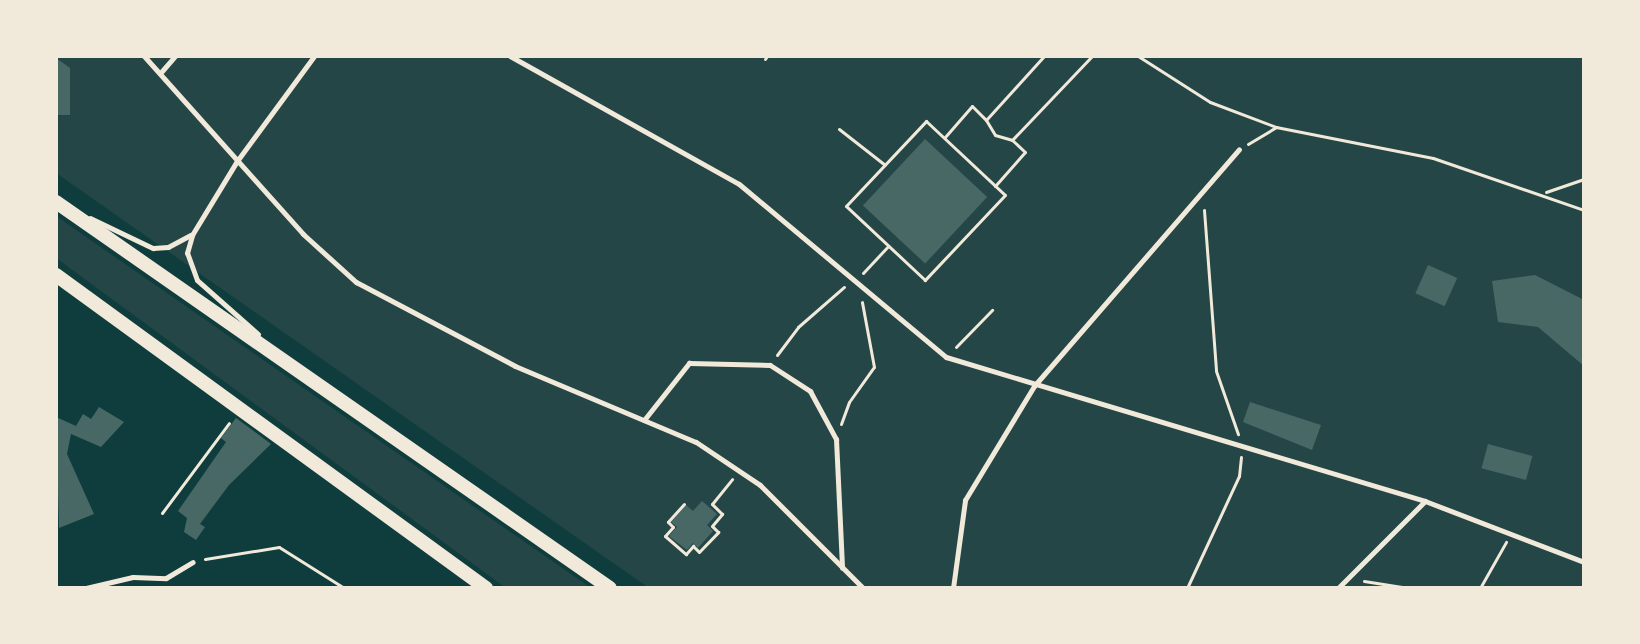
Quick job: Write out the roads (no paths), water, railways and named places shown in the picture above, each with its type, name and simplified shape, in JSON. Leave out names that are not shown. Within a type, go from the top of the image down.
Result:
[{"type":"main road","points":[[56,202],[610,588]]},
{"type":"main road","points":[[56,275],[486,588]]},
{"type":"lane","points":[[144,56],[162,71],[237,161],[356,282],[501,360],[696,442],[739,470],[863,588]]},
{"type":"lane","points":[[162,71],[175,56]]},
{"type":"lane","points":[[295,367],[192,273],[187,253],[192,235],[237,161],[314,56]]},
{"type":"lane","points":[[510,56],[739,184],[857,279],[946,357],[1034,386],[1425,501],[1584,562]]},
{"type":"lane","points":[[953,588],[965,500],[1034,386],[1203,186],[1239,149]]},
{"type":"lane","points":[[56,202],[153,248],[168,247],[192,235]]},
{"type":"lane","points":[[644,420],[689,363],[770,365],[810,391],[836,439],[842,569]]},
{"type":"lane","points":[[1338,588],[1425,501]]},
{"type":"lane","points":[[86,588],[133,577],[166,578],[193,562]]}]
